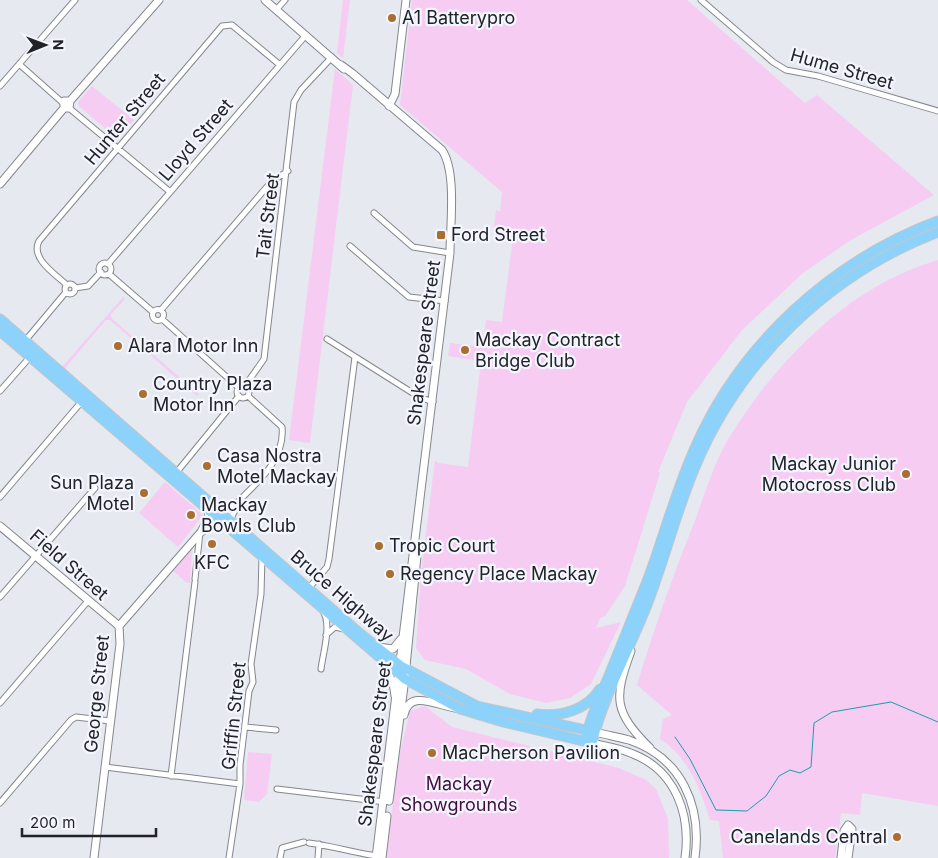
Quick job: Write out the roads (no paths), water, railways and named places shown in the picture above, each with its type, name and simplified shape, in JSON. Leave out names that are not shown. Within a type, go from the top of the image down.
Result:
[{"type":"highway","points":[[588,743],[608,677],[648,578],[696,446],[720,401],[747,361],[778,326],[809,296],[845,269],[892,242],[938,221]]},
{"type":"highway","points":[[591,731],[645,610],[694,468],[714,428],[755,364],[792,323],[823,297],[871,264],[938,232]]},
{"type":"highway","name":"Bruce Highway","points":[[0,320],[25,340],[84,399],[208,511],[224,518],[274,568],[381,660],[460,708],[503,722],[588,743]]},
{"type":"highway","name":"Bruce Highway","points":[[0,331],[178,475],[188,488],[214,511],[375,646],[403,673],[477,706],[591,731]]},
{"type":"highway","points":[[459,697],[535,714],[558,715],[586,704],[598,693],[608,677]]},
{"type":"street","points":[[0,86],[75,0]]},
{"type":"street","points":[[0,184],[158,0]]},
{"type":"street","name":"Shakespeare Street","points":[[265,0],[442,150],[450,173],[450,253],[445,301],[404,630],[403,673],[396,708],[378,857]]},
{"type":"street","points":[[276,10],[285,0]]},
{"type":"street","points":[[390,106],[395,94],[406,0]]},
{"type":"street","name":"Hume Street","points":[[701,0],[773,62],[786,70],[818,76],[938,111]]},
{"type":"street","name":"Hunter Street","points":[[67,285],[37,256],[35,247],[222,26],[232,25],[280,65]]},
{"type":"street","name":"Lloyd Street","points":[[101,272],[101,265],[108,264],[169,191],[306,35]]},
{"type":"street","name":"Tait Street","points":[[245,386],[248,379],[264,359],[296,96],[332,57]]},
{"type":"street","points":[[20,64],[169,191]]},
{"type":"street","points":[[153,312],[161,310],[272,181],[288,171]]},
{"type":"street","points":[[374,213],[413,247],[450,253]]},
{"type":"street","points":[[350,246],[409,297],[445,301]]},
{"type":"street","points":[[108,264],[111,268],[108,274]]},
{"type":"street","points":[[66,292],[71,293],[75,288],[88,286],[101,272],[108,274],[153,312],[154,319],[162,319],[239,388]]},
{"type":"street","points":[[25,340],[66,292],[67,285],[72,284],[75,288]]},
{"type":"street","points":[[161,310],[164,314],[162,319]]},
{"type":"street","points":[[327,339],[423,399],[433,402]]},
{"type":"street","points":[[0,391],[30,357]]},
{"type":"street","points":[[308,589],[327,567],[329,559],[355,357]]},
{"type":"street","points":[[239,388],[245,386],[248,390],[248,396]]},
{"type":"street","points":[[239,388],[237,392],[239,396]]},
{"type":"street","points":[[239,396],[243,398],[248,396]]},
{"type":"street","points":[[178,475],[239,396]]},
{"type":"street","points":[[224,518],[275,461],[280,449],[283,432],[280,422],[248,396]]},
{"type":"street","points":[[0,497],[84,399]]},
{"type":"street","points":[[0,597],[96,488]]},
{"type":"street","points":[[224,518],[232,516],[242,500]]},
{"type":"street","name":"George Street","points":[[94,858],[120,638],[119,626],[200,532],[209,517],[208,511]]},
{"type":"street","name":"Shakespeare Street","points":[[386,802],[396,748],[403,673],[416,579],[419,515]]},
{"type":"street","name":"George Street","points":[[200,532],[224,518]]},
{"type":"street","name":"Field Street","points":[[0,526],[119,626]]},
{"type":"street","points":[[171,776],[200,532]]},
{"type":"street","name":"Griffin Street","points":[[229,858],[240,784],[249,691],[253,682],[251,664],[262,576],[261,556]]},
{"type":"street","points":[[262,576],[266,569],[274,568]]},
{"type":"street","points":[[0,703],[88,601]]},
{"type":"street","points":[[321,608],[326,617],[326,635],[321,669]]},
{"type":"street","points":[[645,610],[622,674],[619,699],[625,720],[684,784],[693,804],[698,830],[695,858]]},
{"type":"street","points":[[326,635],[335,627],[345,629]]},
{"type":"street","points":[[375,646],[393,649],[399,644],[404,630]]},
{"type":"street","points":[[381,660],[393,683],[396,708]]},
{"type":"street","points":[[396,748],[404,712],[407,704],[413,700],[423,700],[440,706],[460,708]]},
{"type":"street","points":[[0,803],[71,720],[76,718],[110,721]]},
{"type":"street","points":[[245,726],[276,730]]},
{"type":"street","points":[[591,731],[629,740],[659,757]]},
{"type":"street","points":[[588,743],[638,756],[658,769],[671,784],[681,802],[686,822],[688,840],[685,858]]},
{"type":"street","points":[[105,767],[240,784]]},
{"type":"street","points":[[277,789],[386,802]]},
{"type":"street","points":[[841,858],[844,831],[848,826],[852,829],[848,858]]},
{"type":"street","points":[[280,858],[282,848],[307,843],[338,847],[354,856],[378,857]]},
{"type":"street","points":[[318,858],[319,844]]},
{"type":"waterway","points":[[675,737],[690,759],[716,810],[747,811],[766,796],[779,776],[790,770],[800,773],[811,767],[814,723],[832,712],[891,702],[938,722]]},
{"type":"place","name":"A1 Batterypro","points":[[392,18]]},
{"type":"place","name":"Ford Street","points":[[441,235]]},
{"type":"place","name":"Alara Motor Inn","points":[[118,346]]},
{"type":"place","name":"Mackay Contract Bridge Club","points":[[465,350]]},
{"type":"place","name":"Country Plaza Motor Inn","points":[[143,394]]},
{"type":"place","name":"Casa Nostra Motel Mackay","points":[[207,466]]},
{"type":"place","name":"Mackay Junior Motocross Club","points":[[906,474]]},
{"type":"place","name":"Sun Plaza Motel","points":[[144,493]]},
{"type":"place","name":"Mackay Bowls Club","points":[[191,515]]},
{"type":"place","name":"KFC","points":[[212,544]]},
{"type":"place","name":"Tropic Court","points":[[379,546]]},
{"type":"place","name":"Regency Place Mackay","points":[[390,574]]},
{"type":"place","name":"MacPherson Pavilion","points":[[432,753]]},
{"type":"place","name":"Canelands Central","points":[[897,837]]},
{"type":"park label","name":"Mackay Showgrounds","points":[[459,794]]}]
